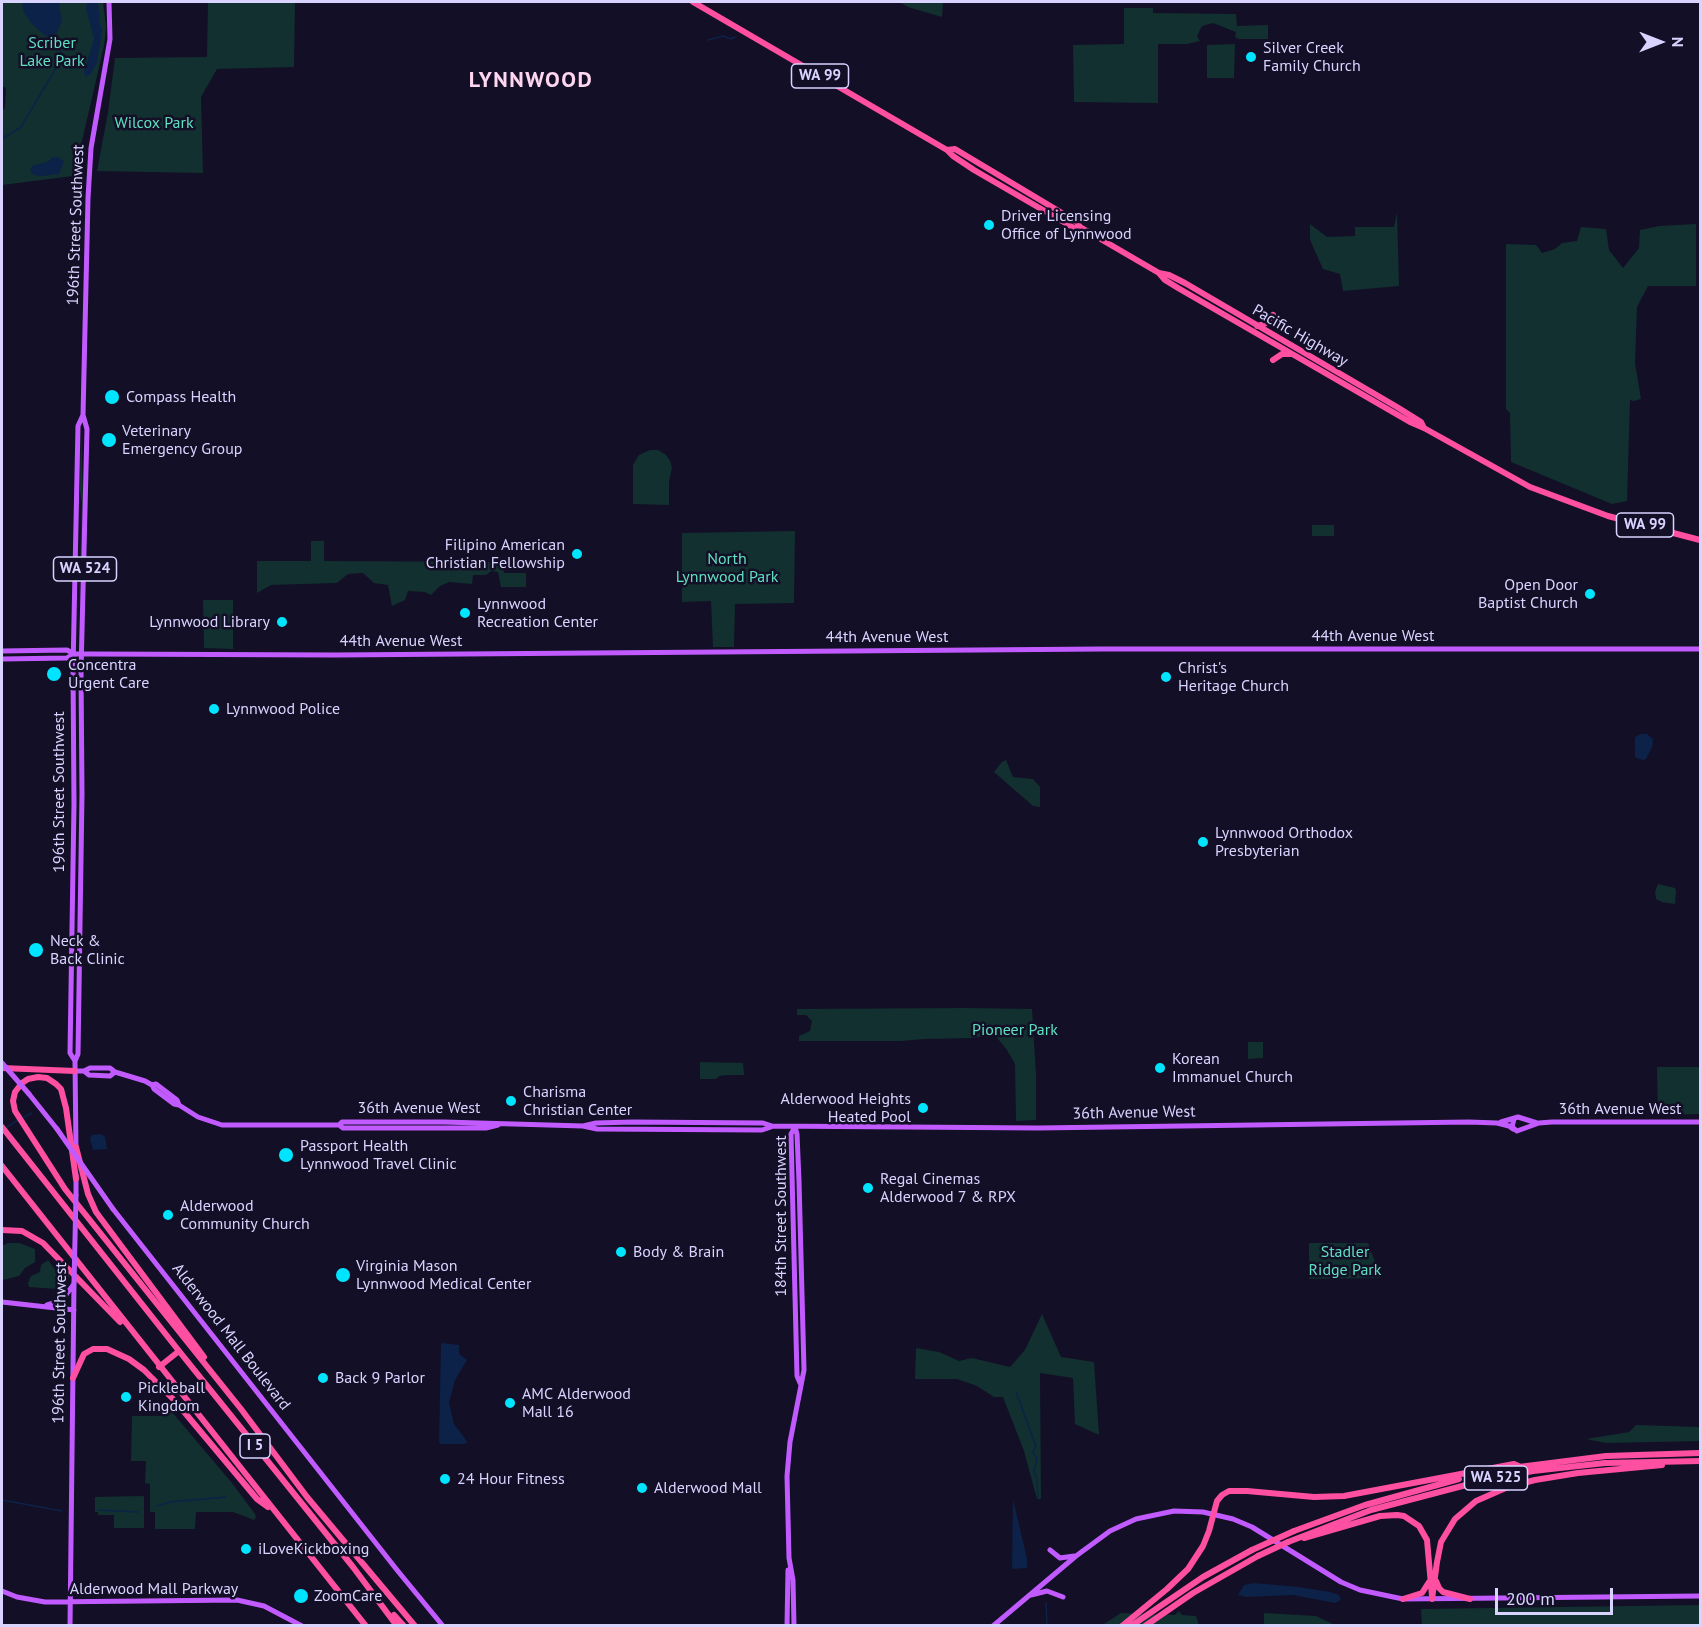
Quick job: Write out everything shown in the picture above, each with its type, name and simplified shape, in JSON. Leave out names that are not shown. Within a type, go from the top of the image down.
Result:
[{"type":"highway","name":"Pacific Highway","points":[[693,2],[947,150],[953,156],[1074,228],[1080,227]]},
{"type":"highway","name":"Pacific Highway","points":[[947,150],[955,149],[968,156],[1077,222],[1080,227],[1159,273],[1169,275],[1421,422],[1424,428]]},
{"type":"highway","points":[[953,156],[968,156]]},
{"type":"highway","points":[[1007,188],[1037,198]]},
{"type":"highway","points":[[1039,207],[1058,210]]},
{"type":"highway","name":"Pacific Highway","points":[[1159,273],[1165,280],[1410,422],[1530,487],[1608,516],[1701,540]]},
{"type":"highway","points":[[1174,285],[1200,293]]},
{"type":"highway","points":[[1257,326],[1267,323],[1273,315]]},
{"type":"highway","points":[[1273,360],[1282,354],[1293,354]]},
{"type":"highway","points":[[2,1065],[75,1071]]},
{"type":"highway","points":[[76,1179],[66,1108],[61,1089],[47,1078],[28,1079],[15,1092],[14,1106],[40,1153],[65,1189],[241,1409]]},
{"type":"highway","name":"I 5","points":[[2,1127],[397,1626]]},
{"type":"highway","points":[[76,1147],[88,1194],[96,1212],[307,1497],[413,1626]]},
{"type":"highway","name":"I 5","points":[[2,1166],[366,1626]]},
{"type":"highway","points":[[2,1230],[22,1231],[43,1243],[145,1349]]},
{"type":"highway","points":[[73,1378],[84,1354],[93,1349],[107,1349],[135,1362],[175,1401],[257,1499],[273,1510]]},
{"type":"highway","points":[[159,1367],[178,1351]]},
{"type":"highway","name":"WA 525","points":[[1131,1626],[1203,1577],[1252,1550],[1365,1504],[1419,1489],[1521,1467],[1606,1456],[1701,1453]]},
{"type":"highway","points":[[1402,1599],[1422,1593],[1427,1588],[1432,1580],[1438,1552],[1448,1529],[1464,1510],[1488,1494],[1535,1480],[1578,1473],[1698,1461]]},
{"type":"highway","name":"WA 525","points":[[1306,1536],[1371,1510],[1489,1479],[1533,1471],[1605,1463],[1698,1461]]},
{"type":"highway","points":[[1122,1626],[1188,1569],[1209,1531],[1217,1501],[1229,1491],[1314,1497],[1344,1496],[1514,1464],[1521,1467]]},
{"type":"highway","points":[[1145,1626],[1193,1593],[1258,1556],[1288,1542],[1390,1515],[1404,1516],[1419,1527],[1427,1540],[1432,1599]]},
{"type":"highway","points":[[1432,1580],[1443,1592],[1470,1599]]},
{"type":"highway","points":[[381,1604],[404,1626]]},
{"type":"main road","name":"196th Street Southwest","points":[[70,1626],[76,1195],[75,1061],[78,1054],[87,429],[83,415],[89,169],[110,39],[109,2]]},
{"type":"main road","name":"196th Street Southwest","points":[[75,1061],[70,1053],[74,654],[78,426],[83,415]]},
{"type":"main road","name":"44th Avenue West","points":[[2,651],[67,651],[74,654],[381,655],[1102,649],[1701,649]]},
{"type":"main road","name":"44th Avenue West","points":[[2,659],[67,658],[74,654]]},
{"type":"main road","name":"Alderwood Mall Boulevard","points":[[2,1065],[57,1129],[113,1209],[442,1626]]},
{"type":"main road","name":"36th Avenue West","points":[[75,1071],[110,1068],[116,1072],[145,1080],[152,1085],[156,1084],[177,1100],[179,1105],[198,1117],[222,1125],[357,1125],[362,1122],[491,1122],[500,1125]]},
{"type":"main road","points":[[1518,1117],[1524,1120],[1526,1124],[1524,1129],[1517,1131],[1513,1129],[1514,1119],[1518,1117]]},
{"type":"main road","name":"36th Avenue West","points":[[1497,1123],[1514,1119]]},
{"type":"main road","name":"36th Avenue West","points":[[1524,1120],[1539,1123],[1701,1122]]},
{"type":"main road","name":"36th Avenue West","points":[[339,1125],[343,1128],[486,1128],[500,1125],[583,1126],[597,1130],[762,1130],[772,1126],[1038,1128],[1378,1122],[1497,1123],[1513,1129]]},
{"type":"main road","name":"36th Avenue West","points":[[1524,1129],[1539,1123]]},
{"type":"main road","name":"184th Street Southwest","points":[[795,1126],[791,1134],[797,1376],[800,1385]]},
{"type":"main road","name":"184th Street Southwest","points":[[790,1626],[787,1603],[788,1476],[790,1442],[803,1376],[804,1355],[795,1126]]},
{"type":"main road","points":[[792,1180],[796,1189],[796,1202],[799,1206],[796,1209],[797,1241],[794,1245]]},
{"type":"main road","points":[[40,1306],[57,1302],[75,1283]]},
{"type":"main road","points":[[2,1302],[74,1310]]},
{"type":"main road","points":[[993,1626],[1076,1556],[1110,1531],[1136,1519],[1174,1511],[1213,1513],[1233,1519],[1252,1527],[1341,1582],[1368,1592],[1402,1599],[1701,1596]]},
{"type":"main road","points":[[1050,1550],[1060,1558],[1076,1556]]},
{"type":"main road","name":"184th Street Southwest","points":[[789,1558],[793,1580],[794,1618],[790,1626]]},
{"type":"main road","name":"Alderwood Mall Parkway","points":[[2,1591],[36,1601],[71,1603],[237,1600],[264,1605],[303,1626]]},
{"type":"main road","points":[[1030,1595],[1047,1591],[1063,1597]]},
{"type":"main road","points":[[787,1603],[790,1606],[790,1616],[794,1618]]},
{"type":"green space","name":"Scriber Lake Park","points":[[2,2],[103,2],[106,27],[104,46],[82,141],[81,175],[2,185],[2,112],[5,107],[6,88],[2,86]]},
{"type":"green space","name":"Wilcox Park","points":[[208,2],[295,2],[294,67],[217,69],[201,97],[203,173],[97,171],[115,58],[207,57]]},
{"type":"green space","points":[[899,2],[943,2],[942,17],[908,7]]},
{"type":"green space","points":[[1124,8],[1153,8],[1153,13],[1236,14],[1237,26],[1268,25],[1268,39],[1239,39],[1235,37],[1236,32],[1213,23],[1202,26],[1197,36],[1200,41],[1187,44],[1158,44],[1158,103],[1074,102],[1073,45],[1124,44]]},
{"type":"green space","points":[[1235,44],[1234,78],[1207,78],[1207,45]]},
{"type":"green space","points":[[1397,212],[1399,286],[1343,291],[1340,274],[1323,269],[1310,240],[1310,224],[1327,237],[1355,236],[1355,227],[1394,227]]},
{"type":"green space","points":[[1696,224],[1696,286],[1648,286],[1637,307],[1635,363],[1641,399],[1630,400],[1627,501],[1612,504],[1511,462],[1510,413],[1506,409],[1506,244],[1536,245],[1542,253],[1555,249],[1562,243],[1577,241],[1581,227],[1606,229],[1609,250],[1623,268],[1639,248],[1640,230],[1659,226]]},
{"type":"green space","points":[[81,428],[83,503],[78,639],[82,503],[80,491]]},
{"type":"green space","points":[[650,450],[658,450],[670,461],[672,467],[669,482],[669,505],[633,504],[633,465],[639,455]]},
{"type":"green space","points":[[1312,525],[1334,525],[1334,536],[1312,536]]},
{"type":"green space","name":"North Lynnwood Park","points":[[795,531],[794,603],[735,604],[734,647],[713,647],[711,601],[682,602],[682,533]]},
{"type":"green space","points":[[311,541],[324,541],[324,561],[503,562],[504,573],[526,573],[526,587],[501,587],[498,572],[491,571],[486,575],[473,575],[472,584],[449,582],[440,586],[431,595],[425,592],[408,591],[405,600],[392,606],[388,585],[374,583],[363,573],[348,574],[337,583],[271,585],[257,593],[257,561],[311,561]]},
{"type":"green space","points":[[203,600],[233,600],[233,649],[204,648]]},
{"type":"green space","points":[[1006,760],[1013,777],[1033,779],[1040,787],[1040,807],[1033,806],[994,772]]},
{"type":"green space","points":[[1658,884],[1675,888],[1675,904],[1656,899],[1655,892]]},
{"type":"green space","name":"Pioneer Park","points":[[797,1009],[1032,1009],[1036,1120],[1016,1121],[1015,1064],[994,1034],[974,1038],[901,1041],[799,1041],[799,1036],[810,1031],[812,1021],[806,1015],[797,1015]]},
{"type":"green space","points":[[1248,1042],[1263,1042],[1263,1058],[1248,1059]]},
{"type":"green space","points":[[700,1062],[743,1063],[744,1075],[700,1079]]},
{"type":"green space","points":[[1657,1067],[1700,1067],[1700,1114],[1658,1115]]},
{"type":"green space","points":[[8,1243],[19,1243],[35,1249],[35,1262],[25,1268],[19,1276],[3,1280],[2,1246]]},
{"type":"green space","name":"Stadler Ridge Park","points":[[1309,1243],[1368,1243],[1381,1278],[1309,1279]]},
{"type":"green space","points":[[48,1260],[56,1271],[69,1274],[69,1277],[61,1282],[57,1289],[29,1287],[31,1276],[40,1272],[41,1265]]},
{"type":"green space","points":[[1042,1314],[1061,1357],[1094,1362],[1099,1435],[1075,1424],[1073,1378],[1040,1373],[1041,1499],[1037,1499],[1024,1451],[1003,1397],[994,1397],[977,1386],[957,1379],[915,1379],[916,1348],[939,1352],[959,1361],[972,1358],[1010,1367],[1025,1350]]},
{"type":"green space","points":[[162,1404],[172,1412],[232,1483],[255,1514],[254,1520],[233,1512],[196,1512],[195,1529],[155,1529],[155,1512],[150,1512],[150,1484],[145,1483],[146,1461],[131,1461],[132,1416],[161,1416]]},
{"type":"green space","points":[[1636,1425],[1700,1427],[1700,1441],[1606,1443],[1586,1439],[1629,1432]]},
{"type":"green space","points":[[144,1496],[144,1528],[114,1528],[114,1515],[98,1515],[98,1512],[95,1512],[95,1497]]},
{"type":"green space","points":[[1700,1605],[1700,1625],[1422,1625],[1421,1609]]},
{"type":"green space","points":[[1179,1611],[1182,1615],[1196,1616],[1199,1625],[1101,1626],[1121,1613],[1175,1615]]},
{"type":"green space","points":[[1264,1613],[1316,1616],[1335,1625],[1264,1625]]},
{"type":"water","points":[[22,2],[60,2],[62,20],[58,31],[53,36],[47,37],[33,25],[24,13]]},
{"type":"water","points":[[87,2],[98,2],[102,30],[97,63],[90,75],[86,77],[84,72],[94,39],[86,8]]},
{"type":"water","points":[[58,157],[64,161],[59,174],[41,176],[34,175],[30,171],[32,166]]},
{"type":"water","points":[[1647,734],[1653,739],[1652,747],[1646,759],[1643,760],[1635,756],[1635,737]]},
{"type":"water","points":[[101,1134],[105,1137],[107,1149],[93,1150],[90,1138],[92,1135]]},
{"type":"water","points":[[443,1343],[459,1345],[459,1354],[467,1360],[455,1380],[449,1403],[454,1424],[467,1443],[441,1444],[439,1442],[441,1345]]},
{"type":"water","points":[[1013,1499],[1027,1568],[1013,1569],[1012,1566]]},
{"type":"water","points":[[1254,1583],[1330,1592],[1339,1595],[1341,1600],[1335,1603],[1293,1595],[1246,1597],[1238,1595],[1244,1585]]},
{"type":"waterway","points":[[2,139],[21,127],[60,61],[60,50],[53,36]]},
{"type":"waterway","points":[[708,40],[723,36],[731,39],[735,37]]},
{"type":"waterway","points":[[22,1118],[32,1113]]},
{"type":"waterway","points":[[7,1127],[18,1120]]},
{"type":"waterway","points":[[1016,1392],[1036,1446],[1033,1453],[1037,1458],[1034,1472],[1037,1479],[1038,1499]]},
{"type":"waterway","points":[[157,1506],[170,1502],[226,1497]]},
{"type":"waterway","points":[[2,1500],[62,1511]]},
{"type":"waterway","points":[[98,1510],[138,1512]]},
{"type":"waterway","points":[[1046,1603],[1047,1626]]},
{"type":"place","name":"Silver Creek Family Church","points":[[1251,57]]},
{"type":"place","name":"Driver Licensing Office of Lynnwood","points":[[989,225]]},
{"type":"place","name":"Compass Health","points":[[112,397]]},
{"type":"place","name":"Veterinary Emergency Group","points":[[109,440]]},
{"type":"place","name":"Filipino American Christian Fellowship","points":[[577,554]]},
{"type":"place","name":"Open Door Baptist Church","points":[[1590,594]]},
{"type":"place","name":"Lynnwood Recreation Center","points":[[465,613]]},
{"type":"place","name":"Lynnwood Library","points":[[282,622]]},
{"type":"place","name":"Concentra Urgent Care","points":[[54,674]]},
{"type":"place","name":"Christ's Heritage Church","points":[[1166,677]]},
{"type":"place","name":"Lynnwood Police","points":[[214,709]]},
{"type":"place","name":"Lynnwood Orthodox Presbyterian","points":[[1203,842]]},
{"type":"place","name":"Neck & Back Clinic","points":[[36,950]]},
{"type":"place","name":"Korean Immanuel Church","points":[[1160,1068]]},
{"type":"place","name":"Charisma Christian Center","points":[[511,1101]]},
{"type":"place","name":"Alderwood Heights Heated Pool","points":[[923,1108]]},
{"type":"place","name":"Passport Health Lynnwood Travel Clinic","points":[[286,1155]]},
{"type":"place","name":"Regal Cinemas Alderwood 7 & RPX","points":[[868,1188]]},
{"type":"place","name":"Alderwood Community Church","points":[[168,1215]]},
{"type":"place","name":"Body & Brain","points":[[621,1252]]},
{"type":"place","name":"Virginia Mason Lynnwood Medical Center","points":[[343,1275]]},
{"type":"place","name":"Back 9 Parlor","points":[[323,1378]]},
{"type":"place","name":"Pickleball Kingdom","points":[[126,1397]]},
{"type":"place","name":"AMC Alderwood Mall 16","points":[[510,1403]]},
{"type":"place","name":"24 Hour Fitness","points":[[445,1479]]},
{"type":"place","name":"Alderwood Mall","points":[[642,1488]]},
{"type":"place","name":"iLoveKickboxing","points":[[246,1549]]},
{"type":"place","name":"ZoomCare","points":[[301,1596]]},
{"type":"district","name":"LYNNWOOD","points":[[531,81]]}]
